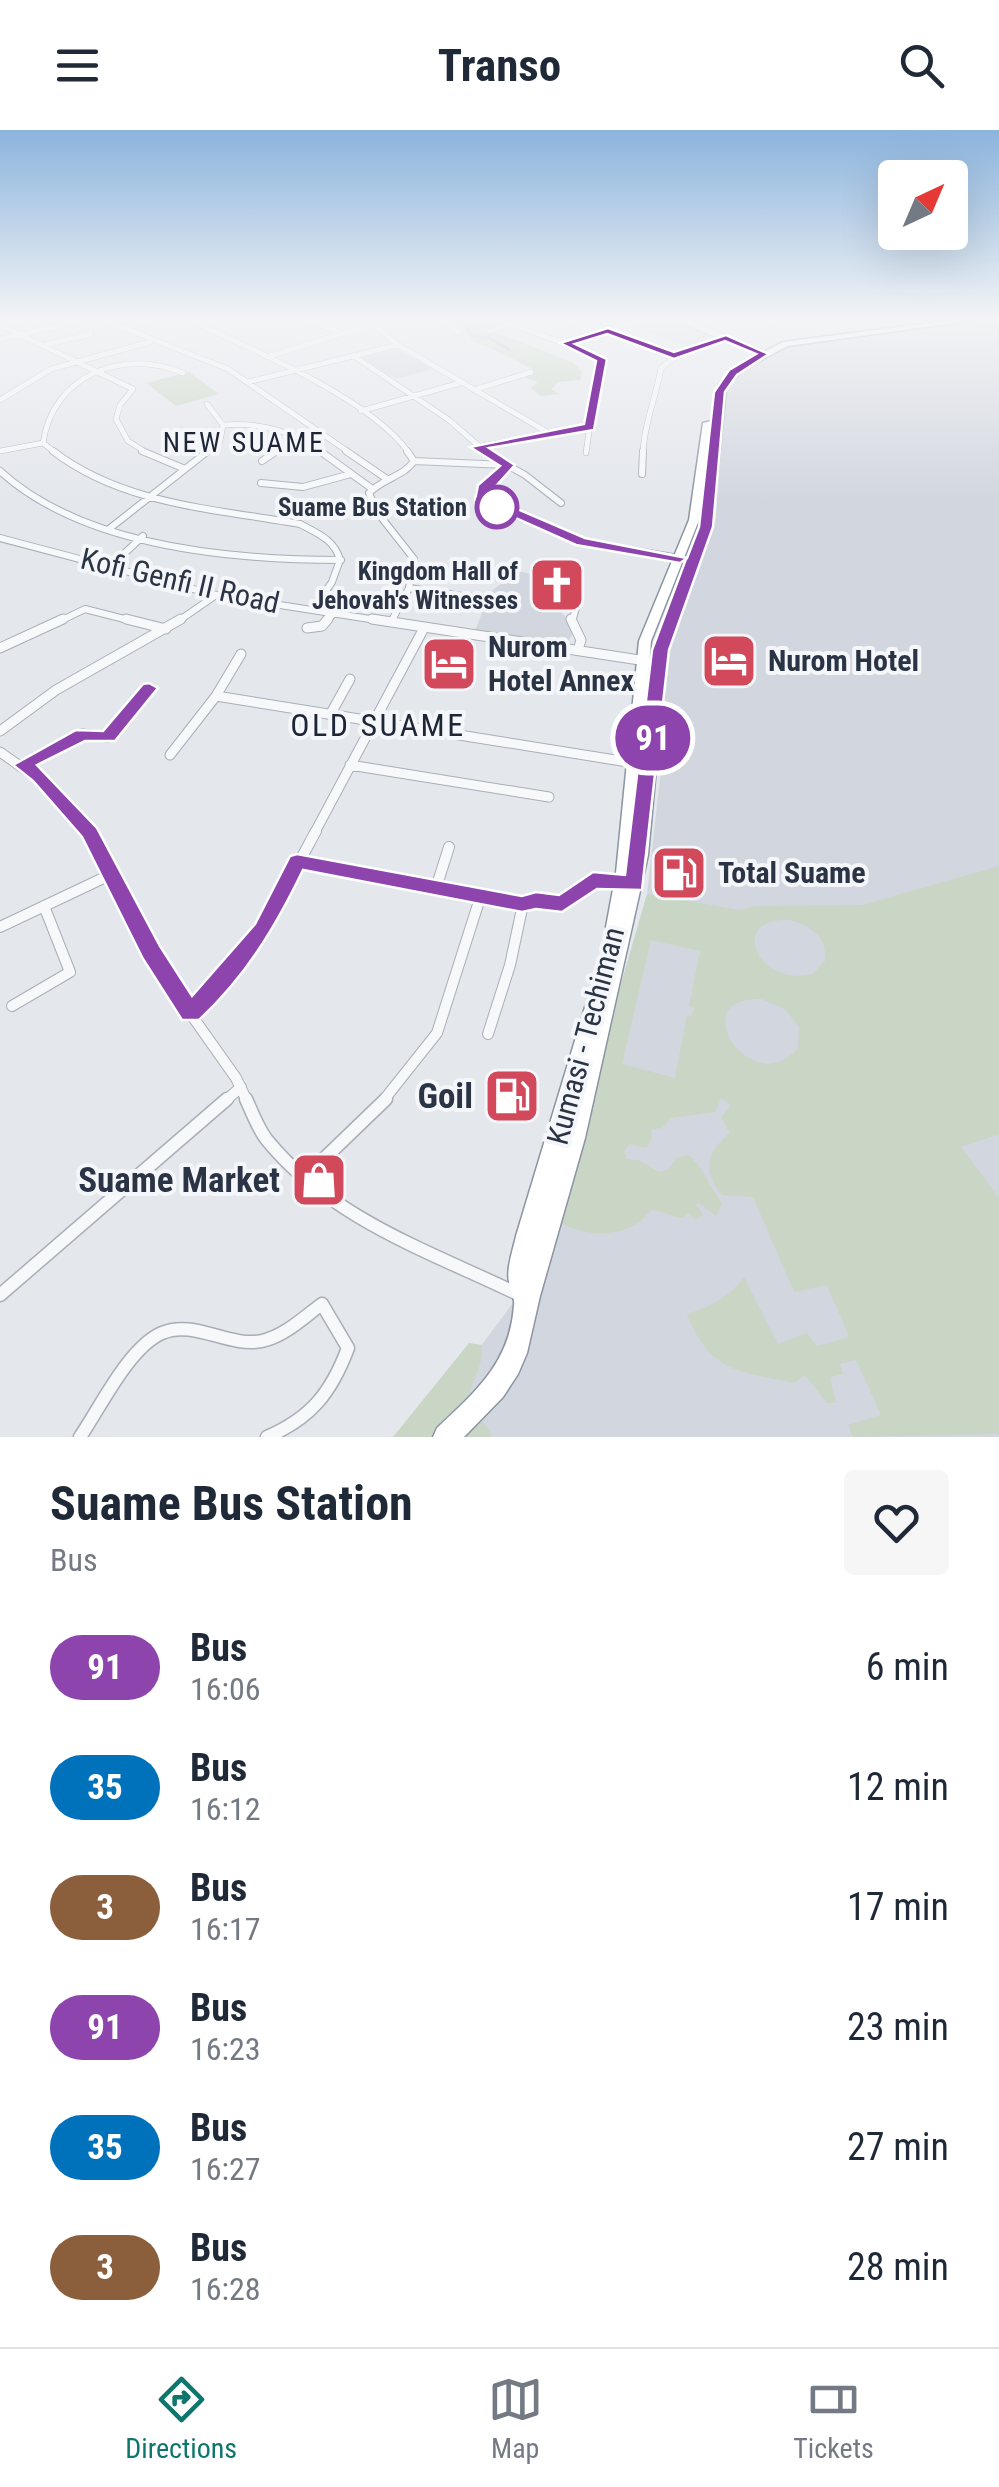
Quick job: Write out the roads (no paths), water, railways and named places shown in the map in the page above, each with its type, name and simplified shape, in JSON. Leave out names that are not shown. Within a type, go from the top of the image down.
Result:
[{"type":"highway","name":"Kumasi - Techiman","points":[[446,1437],[498,1386],[514,1355],[525,1297],[519,1279],[528,1236],[628,884],[634,763],[650,662],[650,629],[694,520],[712,390],[719,379]]},
{"type":"highway","points":[[628,884],[650,662],[706,527],[722,386],[728,379]]},
{"type":"street","points":[[0,400],[33,379]]},
{"type":"street","points":[[43,443],[50,413],[90,379]]},
{"type":"street","points":[[115,379],[132,386],[116,409],[115,420],[127,440],[150,458],[186,469]]},
{"type":"street","points":[[243,379],[387,479]]},
{"type":"street","points":[[248,382],[260,379]]},
{"type":"street","points":[[306,379],[362,411],[409,451],[414,461]]},
{"type":"street","points":[[389,379],[464,432],[476,447],[561,503]]},
{"type":"street","points":[[453,379],[547,432]]},
{"type":"street","points":[[474,390],[509,379]]},
{"type":"street","points":[[476,447],[547,432],[585,430],[590,427],[598,379]]},
{"type":"street","points":[[642,474],[644,428],[654,407],[659,379]]},
{"type":"street","points":[[362,411],[460,383]]},
{"type":"street","points":[[110,529],[220,441],[223,425],[206,404]]},
{"type":"street","points":[[223,425],[260,423],[299,434],[371,488]]},
{"type":"street","points":[[585,430],[589,432],[586,453]]},
{"type":"street","points":[[262,461],[299,434]]},
{"type":"street","points":[[318,446],[324,436]]},
{"type":"street","points":[[0,450],[43,443],[81,474],[152,497],[300,524],[337,546],[341,560],[339,573],[313,610]]},
{"type":"street","points":[[391,622],[409,588],[414,558],[402,538],[381,521],[369,498],[371,488],[414,461],[508,465]]},
{"type":"street","points":[[508,465],[479,492],[488,504],[582,542],[680,558]]},
{"type":"street","points":[[0,471],[41,504],[110,529],[293,561],[341,560]]},
{"type":"street","points":[[261,483],[303,486],[350,474]]},
{"type":"street","points":[[112,565],[143,536]]},
{"type":"street","name":"Kofi Genfi II Road","points":[[0,538],[216,595],[650,662]]},
{"type":"street","points":[[409,588],[513,598]]},
{"type":"street","points":[[570,590],[578,601],[570,618],[581,640],[578,650]]},
{"type":"street","points":[[0,731],[90,669],[166,629],[216,595]]},
{"type":"street","points":[[0,648],[85,608],[166,629]]},
{"type":"street","points":[[306,628],[322,626],[334,614]]},
{"type":"street","points":[[190,1013],[212,994],[263,930],[424,628]]},
{"type":"street","points":[[170,755],[216,696],[242,654]]},
{"type":"street","points":[[330,715],[350,679]]},
{"type":"street","points":[[23,765],[82,734],[108,737],[149,688]]},
{"type":"street","points":[[216,696],[634,763]]},
{"type":"street","points":[[2,756],[40,776],[90,833],[152,952],[241,1088],[265,1138],[347,1212],[525,1297]]},
{"type":"street","points":[[350,765],[548,797]]},
{"type":"street","points":[[436,888],[449,847]]},
{"type":"street","points":[[297,862],[522,904],[536,900],[562,904],[593,880],[628,884]]},
{"type":"street","points":[[0,927],[114,873]]},
{"type":"street","points":[[305,1177],[393,1092],[437,1034],[481,895]]},
{"type":"street","points":[[488,1034],[510,965],[522,904]]},
{"type":"street","points":[[12,1006],[70,972],[44,906]]},
{"type":"street","points":[[0,1295],[241,1088]]},
{"type":"street","points":[[80,1437],[148,1341],[170,1329],[195,1330],[239,1344],[264,1341],[322,1304],[348,1348],[338,1376],[302,1422],[267,1437]]},
{"type":"place","name":"Suame Bus Station","points":[[497,507]]},
{"type":"place","name":"Kingdom Hall of Jehovah's Witnesses","points":[[557,585]]},
{"type":"place","name":"Nurom Hotel","points":[[729,661]]},
{"type":"place","name":"Nurom Hotel Annex","points":[[449,664]]},
{"type":"place","name":"Total Suame","points":[[679,873]]},
{"type":"place","name":"Goil","points":[[512,1096]]},
{"type":"place","name":"Suame Market","points":[[319,1180]]},
{"type":"district","name":"NEW SUAME","points":[[244,442]]},
{"type":"district","name":"OLD SUAME","points":[[378,725]]}]
